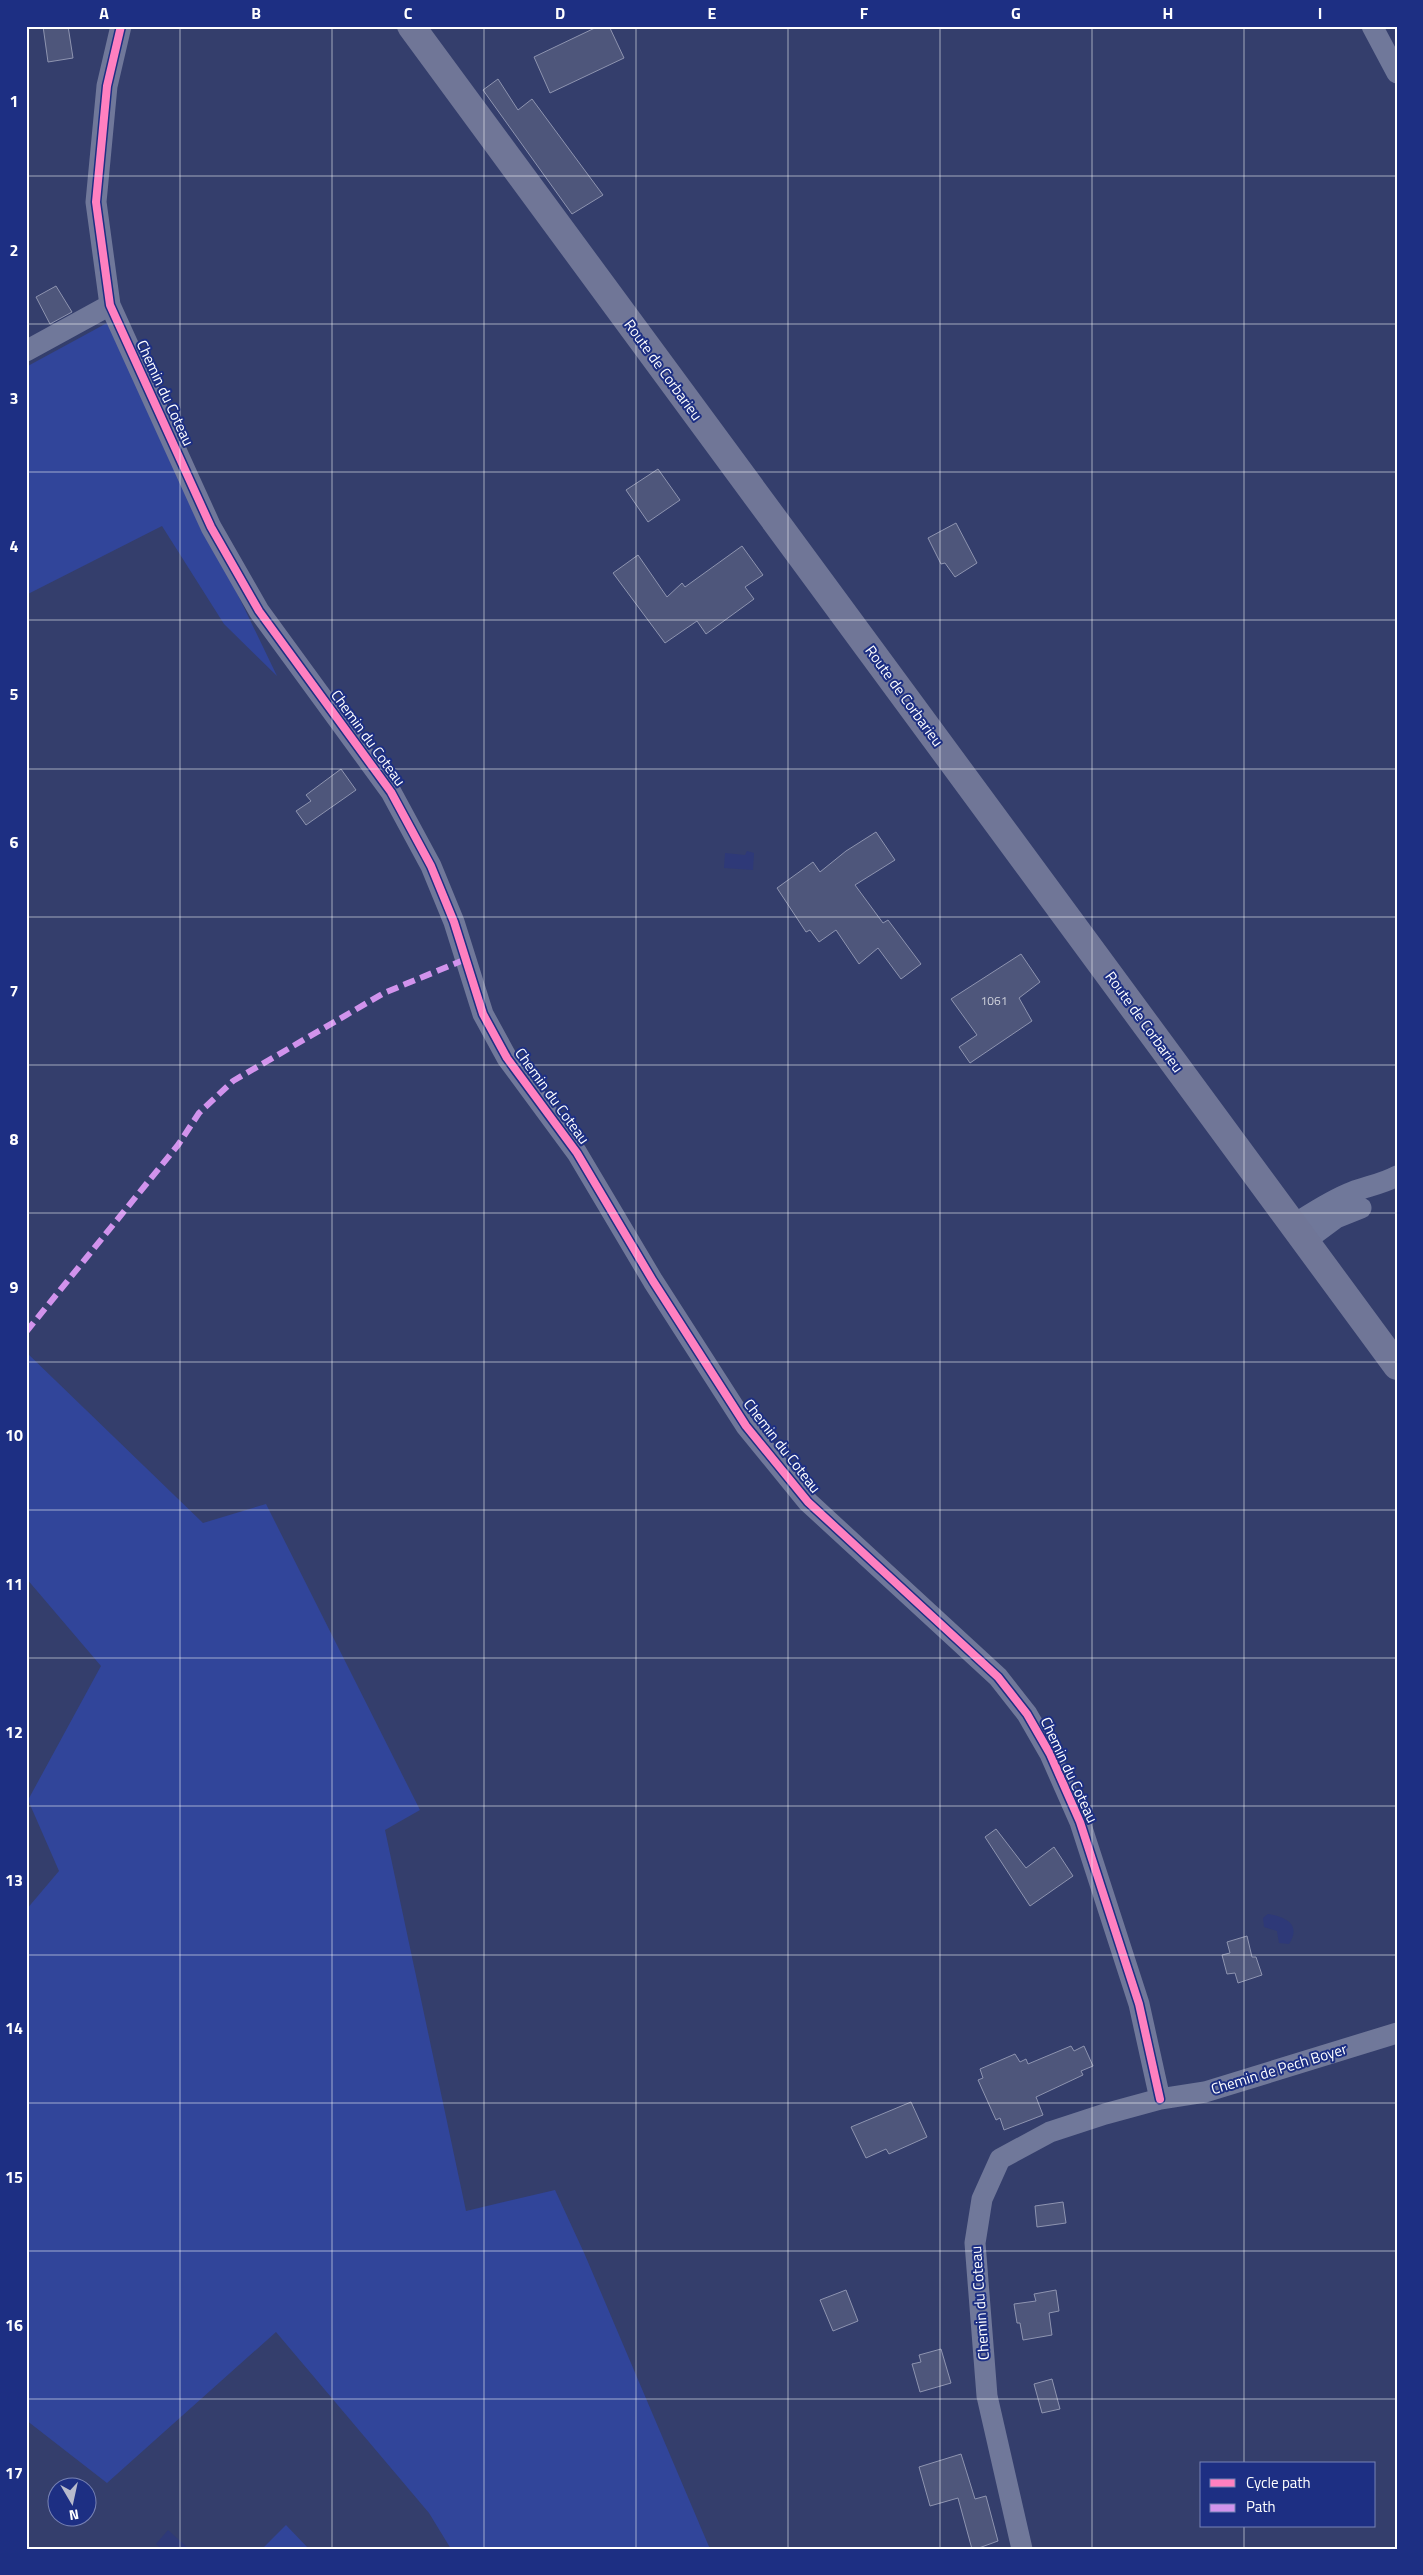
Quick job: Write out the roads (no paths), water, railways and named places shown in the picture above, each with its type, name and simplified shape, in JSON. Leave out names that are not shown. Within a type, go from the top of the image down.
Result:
[{"type":"main road","name":"Route de Corbarieu","points":[[411,26],[1397,1366]]},
{"type":"street","name":"Chemin du Coteau","points":[[121,26],[106,86],[96,202],[110,305],[211,527],[259,611],[391,792],[431,866],[454,922],[482,1014],[507,1058],[577,1153],[653,1281],[746,1426],[808,1502],[998,1677],[1028,1714],[1050,1754],[1080,1822],[1139,2004],[1160,2099],[1050,2132],[1000,2159],[982,2200],[975,2243],[987,2396],[1022,2549]]},
{"type":"street","points":[[1372,26],[1397,74]]},
{"type":"street","points":[[26,351],[110,305]]},
{"type":"street","points":[[1299,1233],[1326,1204],[1353,1192],[1382,1184],[1397,1176]]},
{"type":"street","points":[[1299,1233],[1361,1208]]},
{"type":"street","name":"Chemin de Pech Boyer","points":[[1160,2099],[1213,2090],[1397,2034]]}]
